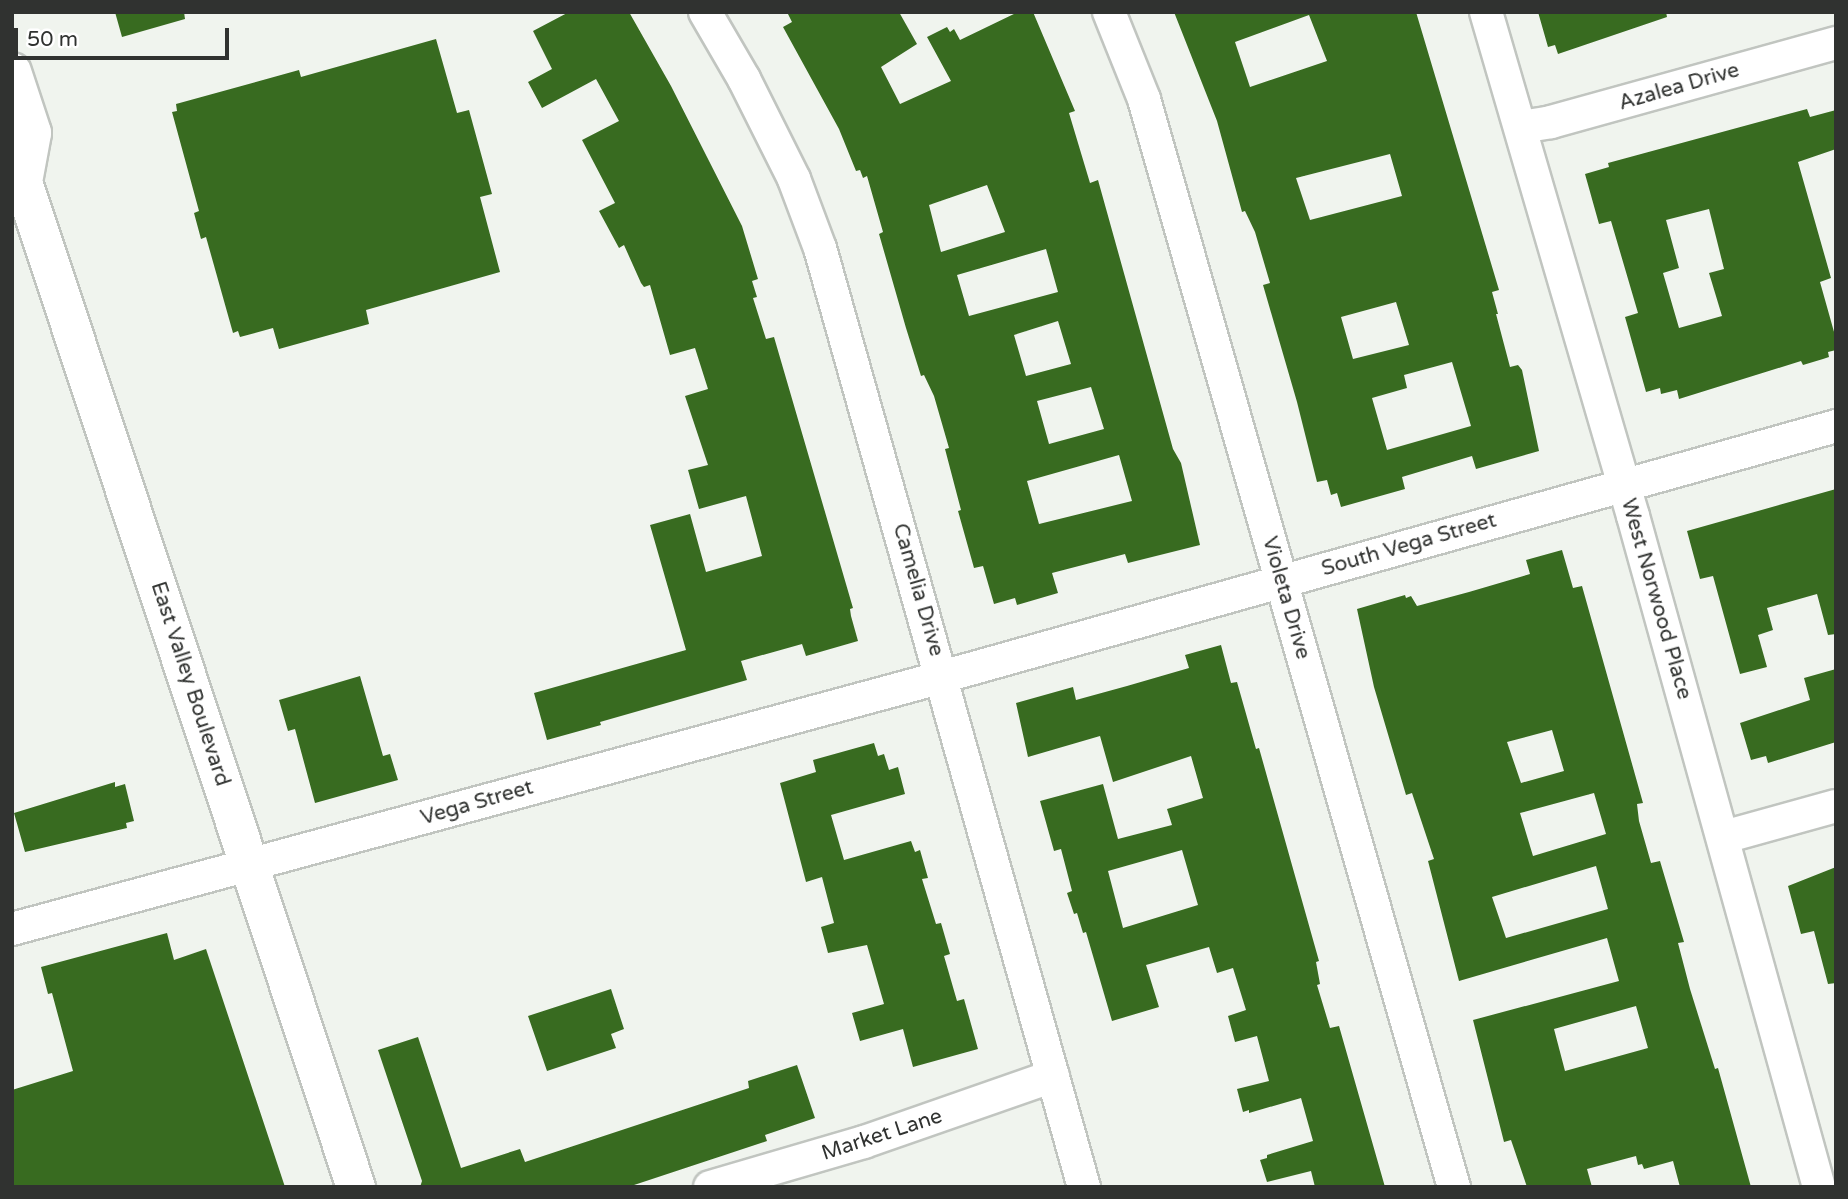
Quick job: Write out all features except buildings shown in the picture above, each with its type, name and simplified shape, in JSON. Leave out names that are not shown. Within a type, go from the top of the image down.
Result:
[{"type":"main road","points":[[12,72],[32,133],[18,178]]},
{"type":"main road","name":"East Valley Boulevard","points":[[18,178],[356,1187]]},
{"type":"street","name":"Camelia Drive","points":[[705,12],[744,79],[794,179],[820,248],[942,674],[1084,1187]]},
{"type":"street","name":"Violeta Drive","points":[[1110,12],[1144,99],[1454,1187]]},
{"type":"street","name":"West Norwood Place","points":[[1486,12],[1724,837],[1819,1187]]},
{"type":"street","name":"Azalea Drive","points":[[1521,127],[1562,119],[1836,43]]},
{"type":"street","name":"South Vega Street","points":[[942,674],[1836,426]]},
{"type":"street","name":"Vega Street","points":[[12,929],[250,866],[942,674]]},
{"type":"street","points":[[1724,837],[1836,806]]},
{"type":"street","name":"Market Lane","points":[[710,1187],[864,1142],[1053,1076]]}]
